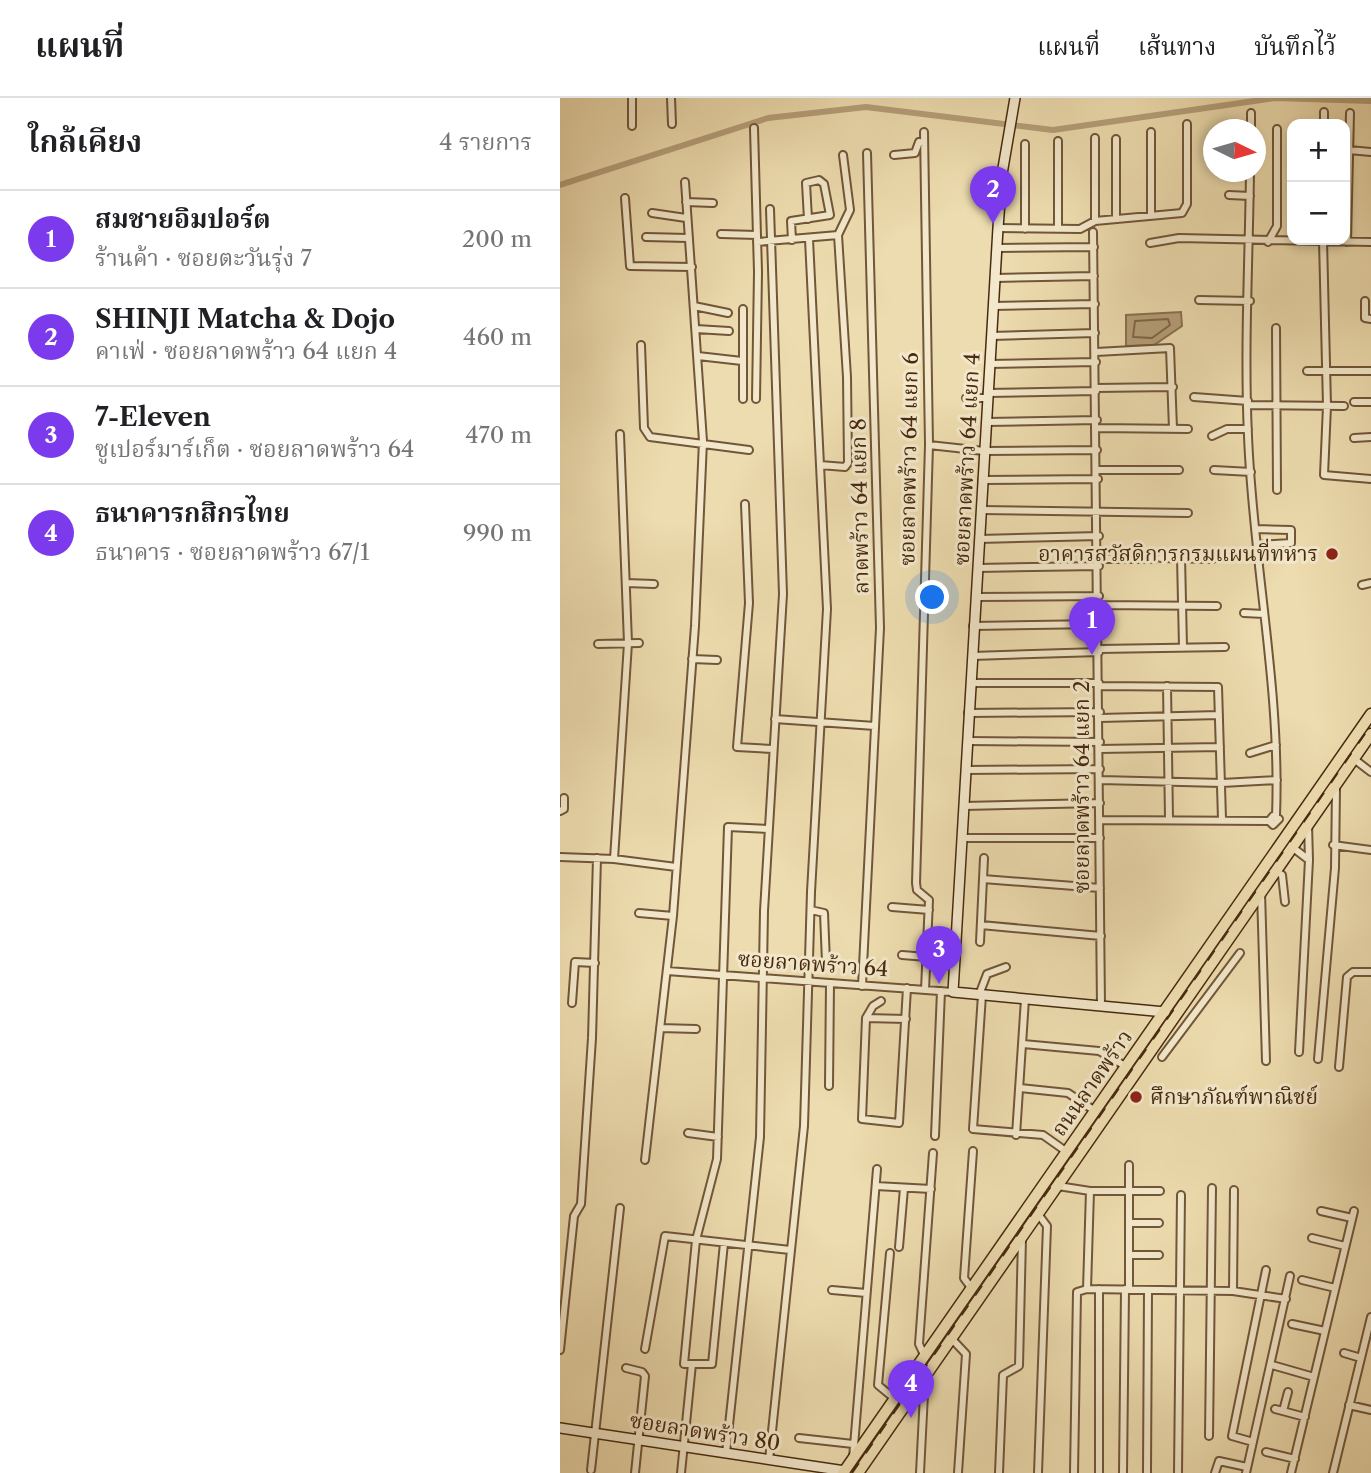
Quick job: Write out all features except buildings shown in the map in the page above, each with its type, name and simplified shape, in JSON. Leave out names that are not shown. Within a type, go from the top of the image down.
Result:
[{"type":"main road","name":"ถนนลาดพร้าว","points":[[844,1472],[925,1357],[951,1338],[1058,1186],[1289,832],[1371,714]]},
{"type":"main road","name":"ถนนลาดพร้าว","points":[[858,1473],[918,1387],[972,1289],[1095,1111],[1261,892],[1371,734]]},
{"type":"main road","points":[[1345,752],[1354,759]]},
{"type":"street","points":[[632,98],[632,127]]},
{"type":"street","points":[[671,98],[672,124]]},
{"type":"street","name":"ซอยลาดพร้าว 64 แยก 4","points":[[953,992],[987,395],[991,336],[997,306],[995,278],[998,228],[1015,98]]},
{"type":"street","points":[[1324,112],[1324,119]]},
{"type":"street","points":[[1251,113],[1251,119]]},
{"type":"street","points":[[1350,113],[1350,119]]},
{"type":"street","points":[[998,228],[1080,229],[1095,221],[1176,215],[1185,210],[1187,124]]},
{"type":"street","points":[[754,128],[757,239],[756,399]]},
{"type":"street","points":[[1268,242],[1277,226],[1278,130]]},
{"type":"street","name":"ซอยลาดพร้าว 64 แยก 6","points":[[924,132],[929,445],[916,883],[917,890],[929,900],[925,990]]},
{"type":"street","points":[[1151,132],[1152,215]]},
{"type":"street","points":[[1095,138],[1095,221]]},
{"type":"street","points":[[1116,139],[1116,219]]},
{"type":"street","points":[[1058,141],[1058,228]]},
{"type":"street","points":[[894,155],[912,155],[919,142],[924,143]]},
{"type":"street","points":[[1025,229],[1026,144]]},
{"type":"street","points":[[1350,150],[1371,152]]},
{"type":"street","name":"ลาดพร้าว 64 แยก 8","points":[[862,986],[880,628],[867,153]]},
{"type":"street","points":[[820,466],[845,467],[848,463],[846,364],[838,234],[850,210],[843,155]]},
{"type":"street","points":[[792,240],[791,221],[808,219],[830,215],[822,181],[806,183],[808,219]]},
{"type":"street","points":[[645,1160],[673,916],[692,659],[703,445],[685,182]]},
{"type":"street","points":[[1250,182],[1248,429],[1264,614],[1274,680],[1277,780],[1272,825],[1278,824],[1289,832]]},
{"type":"street","points":[[1229,195],[1250,196]]},
{"type":"street","points":[[625,198],[629,265],[692,267]]},
{"type":"street","points":[[686,202],[713,203]]},
{"type":"street","points":[[726,1453],[760,1137],[762,978],[768,829],[783,594],[770,209]]},
{"type":"street","points":[[652,213],[686,218]]},
{"type":"street","name":"ซอยลาดพร้าว 64 แยก 2","points":[[1093,233],[1095,304],[1092,333],[1096,352],[1093,420],[1097,428],[1099,563],[1101,1006]]},
{"type":"street","points":[[721,234],[771,241],[838,234]]},
{"type":"street","points":[[646,237],[688,238]]},
{"type":"street","points":[[769,1460],[804,1126],[811,911],[827,609],[809,239]]},
{"type":"street","points":[[1150,243],[1179,239],[1287,242]]},
{"type":"street","points":[[1350,242],[1371,242]]},
{"type":"street","points":[[1323,245],[1327,406],[1324,475],[1371,479]]},
{"type":"street","points":[[997,248],[1094,247]]},
{"type":"street","points":[[995,278],[1094,276]]},
{"type":"street","points":[[1199,300],[1250,301]]},
{"type":"street","points":[[1365,301],[1365,318],[1371,319]]},
{"type":"street","points":[[997,306],[1095,304]]},
{"type":"street","points":[[694,306],[728,313]]},
{"type":"street","points":[[743,309],[743,399]]},
{"type":"street","points":[[1276,328],[1277,491]]},
{"type":"street","points":[[696,329],[729,331]]},
{"type":"street","points":[[991,336],[1092,333]]},
{"type":"street","points":[[641,345],[646,433],[649,437],[750,450]]},
{"type":"street","points":[[1096,352],[1170,348],[1173,429]]},
{"type":"street","points":[[698,356],[742,360]]},
{"type":"street","points":[[989,364],[1096,362]]},
{"type":"street","points":[[1307,371],[1371,371]]},
{"type":"street","points":[[966,398],[1173,387]]},
{"type":"street","points":[[1194,397],[1276,405],[1344,405]]},
{"type":"street","points":[[1354,402],[1371,402]]},
{"type":"street","points":[[986,422],[1093,420]]},
{"type":"street","points":[[1212,436],[1234,427],[1248,429]]},
{"type":"street","points":[[1097,428],[1188,429]]},
{"type":"street","points":[[614,859],[628,643],[620,434]]},
{"type":"street","points":[[1354,438],[1371,437]]},
{"type":"street","points":[[929,445],[984,451],[1097,450]]},
{"type":"street","points":[[1098,470],[1179,470]]},
{"type":"street","points":[[1214,470],[1251,472]]},
{"type":"street","points":[[982,480],[1098,479]]},
{"type":"street","points":[[745,504],[749,603],[737,747],[773,749]]},
{"type":"street","points":[[981,510],[1098,509],[1188,513]]},
{"type":"street","points":[[1257,529],[1291,530],[1291,543],[1258,545]]},
{"type":"street","points":[[979,538],[1098,536]]},
{"type":"street","points":[[1181,557],[1183,647]]},
{"type":"street","points":[[978,568],[1181,557],[1213,559]]},
{"type":"street","points":[[625,583],[654,584]]},
{"type":"street","points":[[1362,585],[1371,583]]},
{"type":"street","points":[[976,597],[1099,596]]},
{"type":"street","points":[[1099,605],[1217,606]]},
{"type":"street","points":[[1244,613],[1264,614]]},
{"type":"street","points":[[973,626],[1099,624]]},
{"type":"street","points":[[598,644],[639,643]]},
{"type":"street","points":[[972,656],[1225,647]]},
{"type":"street","points":[[692,659],[717,660]]},
{"type":"street","points":[[971,683],[1218,687],[1222,819]]},
{"type":"street","points":[[1167,686],[1169,819]]},
{"type":"street","points":[[968,713],[1167,717],[1219,715]]},
{"type":"street","points":[[775,719],[875,726]]},
{"type":"street","points":[[968,741],[1167,748],[1220,747]]},
{"type":"street","points":[[1250,753],[1276,745]]},
{"type":"street","points":[[1354,759],[1371,772]]},
{"type":"street","points":[[966,770],[1100,769]]},
{"type":"street","points":[[1100,780],[1222,783],[1277,780]]},
{"type":"street","points":[[1318,1059],[1335,868],[1333,845],[1336,785]]},
{"type":"street","points":[[560,811],[564,809],[564,798]]},
{"type":"street","points":[[964,806],[1100,803]]},
{"type":"street","points":[[1100,820],[1273,818]]},
{"type":"street","points":[[1299,1052],[1309,860],[1308,824]]},
{"type":"street","points":[[724,1243],[713,1363],[711,1366],[682,1362],[696,1240],[714,1174],[718,1138],[728,827],[768,829]]},
{"type":"street","points":[[963,838],[1100,838]]},
{"type":"street","points":[[1333,845],[1371,850]]},
{"type":"street","points":[[1292,847],[1309,860]]},
{"type":"street","points":[[560,857],[614,859],[676,867]]},
{"type":"street","points":[[560,1350],[574,1216],[581,1204],[595,963],[597,858]]},
{"type":"street","points":[[980,942],[985,858]]},
{"type":"street","points":[[1276,871],[1282,875],[1285,902]]},
{"type":"street","points":[[983,879],[1100,888]]},
{"type":"street","points":[[1261,892],[1266,1061]]},
{"type":"street","points":[[892,907],[929,909]]},
{"type":"street","points":[[811,911],[824,913],[826,962],[823,965],[811,965]]},
{"type":"street","points":[[639,912],[673,916]]},
{"type":"street","points":[[981,925],[1101,936]]},
{"type":"street","points":[[1162,1058],[1240,953]]},
{"type":"street","points":[[902,955],[927,957]]},
{"type":"street","points":[[572,1003],[575,962],[595,963]]},
{"type":"street","points":[[1006,967],[987,974],[980,995],[972,1123],[977,1130],[1043,1135],[1067,1152]]},
{"type":"street","name":"ซอยลาดพร้าว 64","points":[[667,971],[953,992],[1169,1015]]},
{"type":"street","points":[[1339,1067],[1347,977],[1353,972],[1371,972]]},
{"type":"street","points":[[829,1086],[830,983]]},
{"type":"street","points":[[881,1001],[866,1018],[862,1119],[900,1123],[907,988]]},
{"type":"street","points":[[935,1136],[941,991]]},
{"type":"street","points":[[1016,1135],[1025,999]]},
{"type":"street","points":[[866,1018],[906,1019]]},
{"type":"street","points":[[660,1028],[696,1029]]},
{"type":"street","points":[[1023,1044],[1099,1051],[1126,1067]]},
{"type":"street","points":[[1020,1088],[1068,1093],[1095,1111]]},
{"type":"street","points":[[688,1133],[718,1138]]},
{"type":"street","points":[[972,1289],[964,1278],[973,1151]]},
{"type":"street","points":[[925,1357],[919,1344],[933,1153]]},
{"type":"street","points":[[1124,1473],[1129,1165]]},
{"type":"street","points":[[853,1460],[877,1169]]},
{"type":"street","points":[[876,1186],[931,1189]]},
{"type":"street","points":[[1058,1186],[1090,1191],[1160,1191]]},
{"type":"street","points":[[899,1247],[904,1188]]},
{"type":"street","points":[[1209,1436],[1212,1188]]},
{"type":"street","points":[[1233,1291],[1234,1190]]},
{"type":"street","points":[[1087,1289],[1090,1191]]},
{"type":"street","points":[[1178,1473],[1181,1195]]},
{"type":"street","points":[[591,1470],[620,1208]]},
{"type":"street","points":[[1292,1473],[1353,1215],[1321,1211]]},
{"type":"street","points":[[1038,1214],[1047,1226],[1038,1473]]},
{"type":"street","points":[[1129,1223],[1158,1223]]},
{"type":"street","points":[[645,1349],[665,1236],[790,1250]]},
{"type":"street","points":[[999,1473],[1003,1375],[1018,1366],[1022,1236]]},
{"type":"street","points":[[1312,1238],[1345,1246]]},
{"type":"street","points":[[890,1253],[878,1385],[895,1399]]},
{"type":"street","points":[[1129,1255],[1159,1255]]},
{"type":"street","points":[[1253,1442],[1232,1436],[1266,1270]]},
{"type":"street","points":[[1215,1473],[1219,1461],[1247,1470],[1290,1276]]},
{"type":"street","points":[[1302,1280],[1335,1288]]},
{"type":"street","points":[[1074,1473],[1077,1292],[1087,1289],[1233,1291],[1286,1298]]},
{"type":"street","points":[[1099,1473],[1100,1289]]},
{"type":"street","points":[[832,1290],[866,1293]]},
{"type":"street","points":[[1147,1473],[1148,1290]]},
{"type":"street","points":[[1333,1473],[1371,1317]]},
{"type":"street","points":[[1292,1324],[1325,1331]]},
{"type":"street","points":[[951,1338],[964,1348],[966,1354],[958,1473]]},
{"type":"street","points":[[1344,1353],[1361,1358]]},
{"type":"street","points":[[681,1473],[692,1364]]},
{"type":"street","points":[[1272,1365],[1314,1377]]},
{"type":"street","points":[[626,1368],[642,1372],[645,1376],[635,1473]]},
{"type":"street","points":[[918,1387],[924,1394],[920,1473]]},
{"type":"street","points":[[1283,1411],[1288,1392]]},
{"type":"street","points":[[1349,1405],[1371,1410]]},
{"type":"street","points":[[1275,1409],[1305,1416]]},
{"type":"street","name":"ซอยลาดพร้าว 80","points":[[560,1428],[844,1472]]},
{"type":"street","points":[[799,1438],[853,1444]]},
{"type":"street","points":[[1266,1452],[1295,1459]]},
{"type":"water","points":[[1181,312],[1182,326],[1154,345],[1126,346],[1126,315]]},
{"type":"waterway","points":[[560,185],[768,118],[866,107],[1053,130],[1275,98],[1371,101]]},
{"type":"railway","points":[[852,1473],[1371,725]]},
{"type":"place","name":"SHINJI Matcha & Dojo","points":[[993,224]]},
{"type":"place","name":"อาคารสวัสดิการกรมแผนที่ทหาร","points":[[1332,554]]},
{"type":"place","name":"สมชายอิมปอร์ต","points":[[1092,655]]},
{"type":"place","name":"7-Eleven","points":[[939,984]]},
{"type":"place","name":"ศึกษาภัณฑ์พาณิชย์","points":[[1136,1097]]},
{"type":"place","name":"ธนาคารกสิกรไทย","points":[[911,1418]]}]
